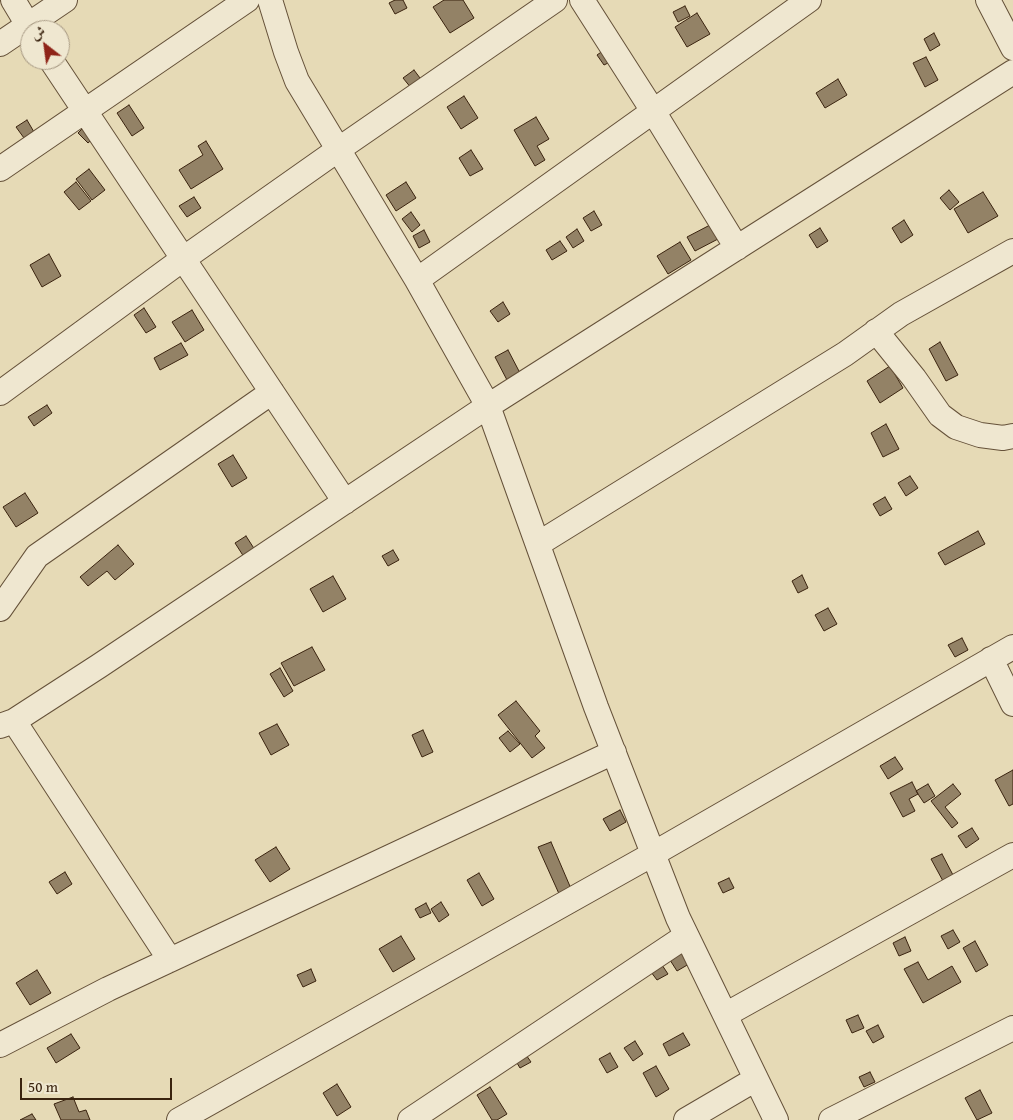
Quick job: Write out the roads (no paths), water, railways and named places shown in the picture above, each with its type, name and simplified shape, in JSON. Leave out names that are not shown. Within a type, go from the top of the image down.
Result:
[{"type":"street","points":[[13,0],[25,20]]},
{"type":"street","points":[[38,20],[65,0]]},
{"type":"street","points":[[0,169],[247,0]]},
{"type":"street","points":[[270,0],[297,81],[312,109],[339,149],[417,280],[488,406],[614,752],[686,936],[776,1120]]},
{"type":"street","points":[[0,393],[183,259],[555,0]]},
{"type":"street","points":[[582,0],[737,248]]},
{"type":"street","points":[[417,280],[809,0]]},
{"type":"street","points":[[988,0],[1013,48]]},
{"type":"street","points":[[0,44],[20,32]]},
{"type":"street","points":[[57,70],[346,502]]},
{"type":"street","points":[[170,960],[7,724],[346,502],[488,406],[1013,72]]},
{"type":"street","points":[[538,544],[845,354],[901,314],[1013,251]]},
{"type":"street","points":[[876,331],[914,378],[940,415],[956,427],[980,435],[1003,438],[1013,436]]},
{"type":"street","points":[[0,609],[37,556],[272,392]]},
{"type":"street","points":[[179,1120],[653,854],[1013,647]]},
{"type":"street","points":[[991,659],[1013,704]]},
{"type":"street","points":[[0,1045],[108,989],[614,752]]},
{"type":"street","points":[[725,1015],[1013,855]]},
{"type":"street","points":[[410,1120],[686,936]]},
{"type":"street","points":[[831,1120],[1013,1028]]},
{"type":"street","points":[[686,1120],[756,1079]]}]
